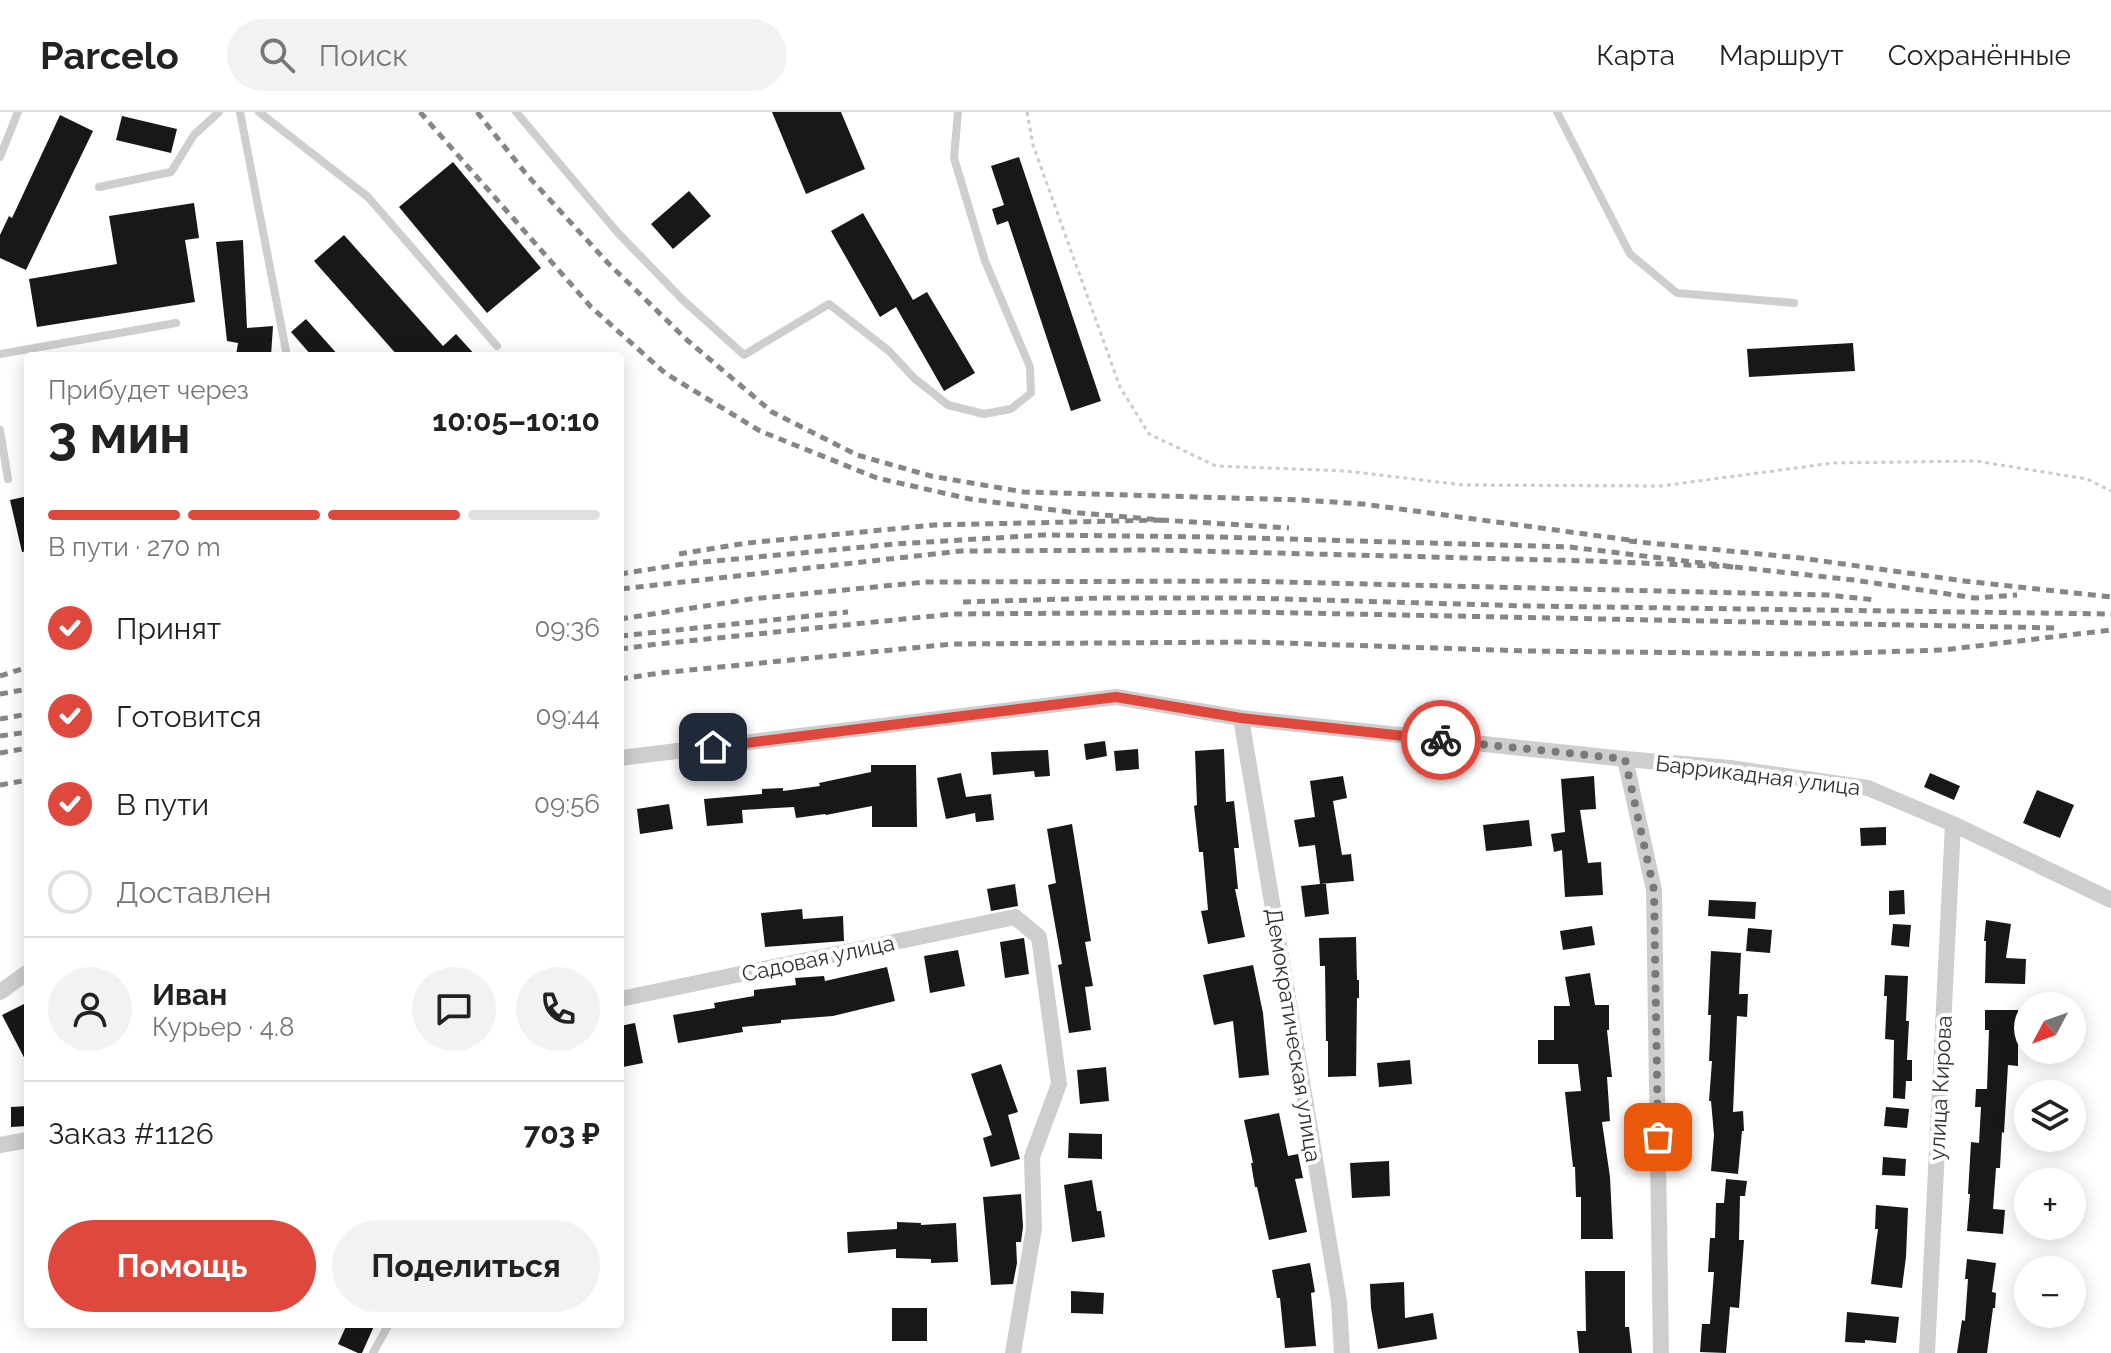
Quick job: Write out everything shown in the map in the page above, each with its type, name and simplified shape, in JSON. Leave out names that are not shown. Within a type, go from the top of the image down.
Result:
[{"type":"street","name":"Баррикадная улица","points":[[624,758],[1116,697],[1241,718],[1730,768],[1868,788],[1953,824],[2111,900]]},
{"type":"street","name":"Демократическая улица","points":[[1241,718],[1339,1302],[1342,1353]]},
{"type":"street","points":[[1625,759],[1654,890],[1661,1353]]},
{"type":"street","name":"улица Кирова","points":[[1927,1353],[1953,824]]},
{"type":"street","name":"Садовая улица","points":[[624,998],[1015,917],[1039,937],[1059,1084],[1032,1157],[1034,1228],[1013,1353]]},
{"type":"street","points":[[0,992],[24,975]]},
{"type":"street","points":[[0,1145],[24,1141]]},
{"type":"lane","points":[[0,157],[18,112]]},
{"type":"lane","points":[[99,187],[171,172],[194,135],[219,112]]},
{"type":"lane","points":[[240,112],[286,352]]},
{"type":"lane","points":[[259,112],[368,197],[497,346]]},
{"type":"lane","points":[[516,112],[618,233],[683,300],[744,355],[829,304],[889,351],[914,378],[948,405],[984,414],[1011,409],[1031,393],[1030,367],[985,261],[967,205],[954,158],[958,112]]},
{"type":"lane","points":[[1557,112],[1630,254],[1677,293],[1794,303]]},
{"type":"lane","points":[[0,354],[176,323]]},
{"type":"lane","points":[[0,430],[8,479]]},
{"type":"lane","points":[[373,1353],[387,1328]]},
{"type":"path","points":[[1027,112],[1033,145],[1120,387],[1149,434],[1216,466],[1346,471],[1463,485],[1661,486],[1833,463],[1976,461],[2087,479],[2111,491]]},
{"type":"building","points":[[772,112],[841,112],[865,169],[806,194]]},
{"type":"building","points":[[60,115],[93,131],[26,270],[0,258],[0,235],[9,216],[12,218]]},
{"type":"building","points":[[122,116],[177,129],[171,153],[116,140]]},
{"type":"building","points":[[1019,157],[1101,401],[1071,411],[1008,221],[997,225],[992,209],[1004,205],[991,166]]},
{"type":"building","points":[[453,162],[541,268],[487,313],[399,207]]},
{"type":"building","points":[[689,191],[711,216],[673,249],[651,224]]},
{"type":"building","points":[[194,203],[199,238],[185,240],[195,302],[37,327],[29,279],[117,264],[109,216]]},
{"type":"building","points":[[863,213],[913,300],[927,292],[975,373],[944,391],[896,307],[880,317],[831,231]]},
{"type":"building","points":[[344,235],[443,346],[456,334],[472,352],[394,352],[314,261]]},
{"type":"building","points":[[243,240],[247,328],[273,326],[271,352],[237,352],[238,343],[227,341],[216,242]]},
{"type":"building","points":[[306,319],[335,352],[308,352],[291,332]]},
{"type":"building","points":[[1853,343],[1855,371],[1749,377],[1747,349]]},
{"type":"building","points":[[24,497],[24,552],[22,552],[10,500]]},
{"type":"building","points":[[1105,741],[1107,756],[1086,760],[1084,744]]},
{"type":"building","points":[[1138,749],[1139,769],[1116,771],[1114,751]]},
{"type":"building","points":[[1224,749],[1226,802],[1234,801],[1239,848],[1234,848],[1238,889],[1235,889],[1245,937],[1208,944],[1201,911],[1208,910],[1203,852],[1199,852],[1194,806],[1197,805],[1195,751]]},
{"type":"building","points":[[1048,750],[1050,776],[1035,777],[1034,771],[993,775],[991,752]]},
{"type":"building","points":[[871,765],[916,765],[917,827],[872,827],[872,806],[796,818],[794,807],[742,810],[743,823],[707,826],[704,799],[762,794],[762,789],[783,788],[783,791],[820,786],[819,783],[871,772]]},
{"type":"building","points":[[961,773],[966,797],[991,794],[994,820],[976,822],[975,813],[946,819],[937,778]]},
{"type":"building","points":[[1930,773],[1960,786],[1954,800],[1924,787]]},
{"type":"building","points":[[1343,776],[1347,798],[1333,801],[1342,855],[1351,854],[1354,881],[1320,884],[1315,845],[1299,847],[1294,820],[1315,817],[1310,781]]},
{"type":"building","points":[[1594,776],[1596,809],[1580,810],[1588,863],[1601,862],[1603,895],[1565,897],[1562,850],[1554,852],[1551,834],[1565,832],[1561,779]]},
{"type":"building","points":[[2037,790],[2074,805],[2060,838],[2023,823]]},
{"type":"building","points":[[669,804],[673,829],[640,834],[637,809]]},
{"type":"building","points":[[1529,820],[1532,846],[1486,851],[1483,825]]},
{"type":"building","points":[[1072,824],[1091,941],[1085,942],[1093,986],[1085,987],[1091,1030],[1069,1033],[1058,965],[1062,964],[1048,885],[1056,883],[1047,829]]},
{"type":"building","points":[[1886,827],[1886,845],[1861,846],[1860,828]]},
{"type":"building","points":[[1015,884],[1018,906],[991,911],[987,889]]},
{"type":"building","points":[[1326,884],[1329,914],[1305,917],[1301,886]]},
{"type":"building","points":[[1904,890],[1905,914],[1889,915],[1889,891]]},
{"type":"building","points":[[1709,900],[1756,902],[1755,919],[1708,916]]},
{"type":"building","points":[[802,909],[803,919],[843,916],[844,941],[765,947],[761,913]]},
{"type":"building","points":[[1986,920],[2011,924],[2006,958],[2026,959],[2025,984],[1985,983]]},
{"type":"building","points":[[1893,924],[1911,925],[1909,947],[1891,945]]},
{"type":"building","points":[[1592,926],[1595,945],[1563,950],[1560,931]]},
{"type":"building","points":[[1748,928],[1772,930],[1770,953],[1746,951]]},
{"type":"building","points":[[1356,937],[1359,998],[1356,1076],[1328,1077],[1325,966],[1320,966],[1319,938]]},
{"type":"building","points":[[1024,938],[1029,974],[1005,978],[1000,942]]},
{"type":"building","points":[[958,950],[965,986],[930,993],[924,956]]},
{"type":"building","points":[[1711,951],[1741,953],[1739,994],[1748,994],[1747,1017],[1737,1016],[1733,1112],[1743,1111],[1744,1131],[1738,1174],[1711,1171],[1714,1135],[1709,1101],[1712,1061],[1709,1061],[1711,1015],[1708,1015]]},
{"type":"building","points":[[1253,965],[1263,1013],[1269,1075],[1239,1078],[1233,1021],[1214,1025],[1203,975]]},
{"type":"building","points":[[887,967],[895,1001],[833,1016],[742,1027],[743,1032],[678,1043],[673,1015],[715,1008],[714,1003],[754,996],[754,990],[796,985],[795,978],[824,976],[825,981]]},
{"type":"building","points":[[1590,973],[1595,1005],[1609,1005],[1607,1030],[1612,1077],[1607,1077],[1610,1121],[1602,1122],[1610,1177],[1613,1239],[1581,1239],[1581,1197],[1576,1197],[1565,1092],[1581,1091],[1578,1064],[1538,1064],[1538,1040],[1554,1040],[1554,1006],[1570,1006],[1565,977]]},
{"type":"building","points":[[1885,975],[1908,976],[1907,1060],[1912,1060],[1912,1081],[1906,1081],[1905,1099],[1893,1098],[1894,1040],[1885,1039]]},
{"type":"building","points":[[24,1004],[24,1057],[2,1015]]},
{"type":"building","points":[[1985,1010],[2014,1010],[2014,1064],[2018,1066],[2008,1065],[2004,1133],[2000,1168],[1996,1168],[1993,1209],[2005,1210],[2003,1234],[1967,1231],[1971,1142],[1979,1143],[1981,1107],[1975,1107],[1976,1089],[1987,1089],[1989,1030],[1985,1030]]},
{"type":"building","points":[[635,1023],[643,1063],[624,1067],[624,1025]]},
{"type":"building","points":[[1410,1060],[1412,1084],[1379,1087],[1377,1063]]},
{"type":"building","points":[[1001,1064],[1018,1112],[1008,1115],[1020,1159],[991,1167],[983,1138],[992,1135],[971,1074]]},
{"type":"building","points":[[1106,1067],[1109,1101],[1080,1104],[1077,1070]]},
{"type":"building","points":[[24,1106],[24,1126],[11,1127],[11,1107]]},
{"type":"building","points":[[1886,1107],[1909,1109],[1907,1128],[1884,1126]]},
{"type":"building","points":[[1279,1113],[1288,1156],[1298,1154],[1303,1178],[1295,1179],[1307,1232],[1269,1240],[1255,1187],[1244,1120]]},
{"type":"building","points":[[1069,1133],[1102,1134],[1102,1159],[1068,1158]]},
{"type":"building","points":[[1883,1157],[1906,1159],[1905,1176],[1882,1175]]},
{"type":"building","points":[[1389,1161],[1390,1196],[1352,1198],[1350,1163]]},
{"type":"building","points":[[1726,1179],[1747,1181],[1745,1196],[1740,1196],[1739,1240],[1744,1240],[1739,1308],[1730,1307],[1726,1353],[1700,1352],[1702,1324],[1710,1324],[1714,1272],[1708,1272],[1710,1238],[1715,1238],[1716,1203],[1724,1203]]},
{"type":"building","points":[[1092,1180],[1105,1237],[1072,1242],[1064,1185]]},
{"type":"building","points":[[1021,1194],[1023,1227],[1021,1242],[1016,1242],[1017,1263],[1013,1284],[991,1285],[983,1197]]},
{"type":"building","points":[[1876,1205],[1908,1208],[1902,1288],[1871,1284],[1878,1229],[1875,1229]]},
{"type":"building","points":[[897,1222],[921,1225],[956,1223],[958,1262],[931,1263],[931,1259],[896,1258],[896,1249],[848,1253],[847,1232],[897,1229]]},
{"type":"building","points":[[1967,1259],[1996,1263],[1992,1292],[1996,1293],[1995,1308],[1987,1353],[1957,1353],[1962,1320],[1965,1321]]},
{"type":"building","points":[[1310,1263],[1315,1292],[1311,1293],[1316,1346],[1285,1348],[1280,1298],[1277,1298],[1272,1270]]},
{"type":"building","points":[[1585,1271],[1625,1271],[1625,1327],[1629,1327],[1632,1353],[1579,1353],[1577,1331],[1586,1331]]},
{"type":"building","points":[[1404,1282],[1405,1318],[1433,1313],[1437,1339],[1378,1349],[1370,1284]]},
{"type":"building","points":[[1071,1291],[1104,1293],[1103,1314],[1071,1313]]},
{"type":"building","points":[[892,1308],[927,1308],[927,1341],[892,1341]]},
{"type":"building","points":[[1847,1312],[1899,1317],[1896,1343],[1845,1342]]},
{"type":"building","points":[[345,1328],[373,1328],[362,1353],[338,1344]]},
{"type":"railway","points":[[420,112],[591,307],[665,373],[760,431],[877,478],[970,499],[1069,512]]},
{"type":"railway","points":[[477,112],[527,175],[608,263],[687,340],[772,412],[857,455],[931,476],[1024,492],[1363,504],[1637,541]]},
{"type":"railway","points":[[679,554],[747,543],[934,525],[1161,520],[1058,510]]},
{"type":"railway","points":[[1161,520],[1289,528]]},
{"type":"railway","points":[[624,573],[683,564],[895,544],[1044,535],[1570,547],[1735,567],[1155,550],[961,551],[624,589]]},
{"type":"railway","points":[[1629,541],[1801,558],[1964,581],[2111,597]]},
{"type":"railway","points":[[1735,567],[1975,598],[2017,595]]},
{"type":"railway","points":[[624,618],[751,599],[926,582],[1240,581],[1827,595],[1877,600]]},
{"type":"railway","points":[[963,602],[1249,598],[1529,606],[2111,614]]},
{"type":"railway","points":[[624,636],[848,612]]},
{"type":"railway","points":[[624,648],[953,614],[1250,612],[2058,628]]},
{"type":"railway","points":[[624,678],[952,644],[1251,642],[1527,651],[1816,654],[1943,650],[2111,630]]},
{"type":"railway","points":[[0,676],[24,668]]},
{"type":"railway","points":[[0,694],[24,690]]},
{"type":"railway","points":[[0,719],[24,715]]},
{"type":"railway","points":[[0,736],[24,733]]},
{"type":"railway","points":[[0,753],[24,749]]},
{"type":"railway","points":[[0,785],[24,781]]},
{"type":"way so far","points":[[1441,740],[1625,759],[1654,890],[1658,1137]]},
{"type":"route","points":[[713,747],[1116,697],[1241,718],[1441,740]]}]
